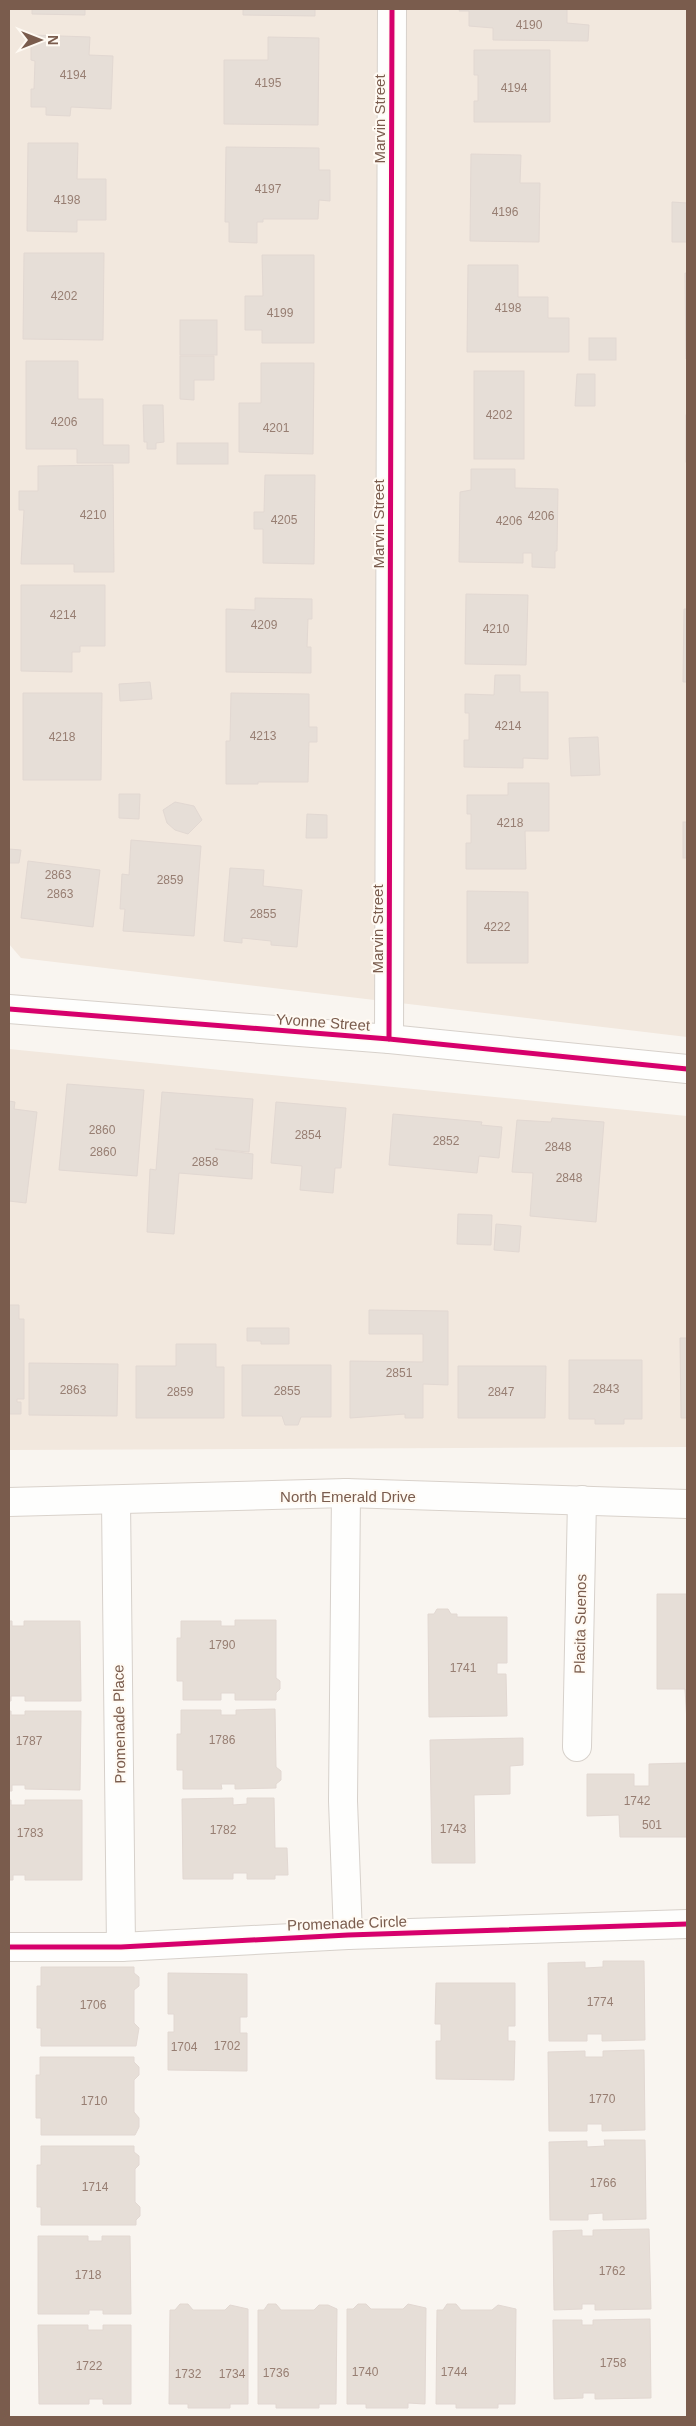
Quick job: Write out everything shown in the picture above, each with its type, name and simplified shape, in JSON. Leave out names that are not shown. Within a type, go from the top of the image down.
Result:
[{"type":"street","name":"Marvin Street","points":[[389,1039],[392,9]]},
{"type":"street","name":"Yvonne Street","points":[[13,1010],[389,1039],[687,1068]]},
{"type":"street","name":"North Emerald Drive","points":[[9,1502],[116,1501],[346,1493],[687,1504]]},
{"type":"street","name":"Promenade Circle","points":[[346,1493],[343,1802],[348,1934]]},
{"type":"street","name":"Placita Suenos","points":[[577,1747],[582,1500]]},
{"type":"street","name":"Promenade Place","points":[[116,1501],[121,1946]]},
{"type":"street","name":"Promenade Circle","points":[[9,1946],[121,1946],[348,1934],[687,1924]]},
{"type":"shaded area","points":[[9,9],[687,9],[687,1037],[21,958],[9,944]]},
{"type":"shaded area","points":[[9,1049],[687,1116],[687,1447],[9,1450]]},
{"type":"building","points":[[32,9],[85,9],[85,15],[32,14]]},
{"type":"building","points":[[243,9],[315,9],[315,16],[243,15]]},
{"type":"building","points":[[460,9],[567,9],[567,23],[589,25],[588,41],[493,40],[493,28],[469,26],[469,11],[459,11]]},
{"type":"building","points":[[31,35],[90,37],[89,55],[113,56],[111,109],[71,107],[70,116],[46,115],[46,107],[31,107],[31,89],[34,89],[35,61],[31,60]]},
{"type":"building","points":[[268,37],[319,38],[318,125],[224,124],[224,60],[268,60]]},
{"type":"building","points":[[474,50],[550,50],[550,122],[474,122],[474,101],[478,101],[478,75],[474,75]]},
{"type":"building","points":[[28,143],[78,143],[77,179],[106,179],[106,220],[77,220],[77,232],[27,231]]},
{"type":"building","points":[[226,147],[319,148],[319,170],[330,170],[330,201],[319,200],[318,219],[263,219],[263,222],[257,222],[257,243],[229,242],[229,222],[225,222]]},
{"type":"building","points":[[471,154],[521,155],[520,183],[540,183],[539,242],[470,241]]},
{"type":"building","points":[[672,202],[687,203],[687,242],[672,242]]},
{"type":"building","points":[[24,253],[104,253],[103,340],[23,339]]},
{"type":"building","points":[[262,255],[314,255],[314,343],[262,343],[262,330],[245,330],[245,296],[263,296]]},
{"type":"building","points":[[468,265],[518,265],[518,297],[548,297],[548,318],[569,318],[569,352],[467,352]]},
{"type":"building","points":[[685,273],[687,273],[687,359],[686,359]]},
{"type":"building","points":[[180,320],[217,320],[217,355],[180,355]]},
{"type":"building","points":[[589,338],[616,338],[616,360],[589,360]]},
{"type":"building","points":[[180,356],[214,356],[214,380],[194,380],[194,400],[180,399]]},
{"type":"building","points":[[26,361],[78,361],[78,399],[103,399],[103,445],[129,445],[129,463],[77,463],[77,449],[26,449]]},
{"type":"building","points":[[261,363],[314,363],[313,454],[239,452],[239,403],[261,403]]},
{"type":"building","points":[[474,371],[524,371],[524,459],[474,459]]},
{"type":"building","points":[[577,374],[595,374],[595,406],[575,406]]},
{"type":"building","points":[[143,405],[163,405],[164,442],[156,443],[156,449],[147,449],[147,442],[144,442]]},
{"type":"building","points":[[687,415],[687,462],[686,462]]},
{"type":"building","points":[[177,443],[228,443],[228,464],[177,464]]},
{"type":"building","points":[[113,465],[114,572],[74,572],[74,564],[21,564],[24,510],[19,510],[19,491],[38,491],[38,466]]},
{"type":"building","points":[[471,469],[515,469],[515,488],[558,489],[555,568],[532,567],[532,553],[523,553],[523,563],[459,562],[460,492],[471,490]]},
{"type":"building","points":[[265,475],[315,475],[314,564],[263,563],[263,529],[254,529],[254,512],[264,512]]},
{"type":"building","points":[[21,585],[105,585],[105,646],[80,646],[80,652],[72,652],[72,672],[21,671]]},
{"type":"building","points":[[466,594],[528,595],[526,665],[465,664]]},
{"type":"building","points":[[255,598],[312,599],[312,619],[308,619],[307,647],[311,647],[311,673],[226,672],[226,609],[255,610]]},
{"type":"building","points":[[684,609],[687,609],[687,682],[683,682]]},
{"type":"building","points":[[495,675],[520,675],[520,692],[548,692],[548,759],[523,758],[523,768],[464,767],[464,740],[469,740],[469,713],[465,713],[465,694],[494,695]]},
{"type":"building","points":[[150,682],[152,699],[120,701],[119,684]]},
{"type":"building","points":[[23,693],[102,693],[101,780],[23,780]]},
{"type":"building","points":[[231,693],[309,694],[309,727],[317,727],[317,742],[309,742],[308,782],[226,784],[226,741],[230,741]]},
{"type":"building","points":[[598,737],[600,775],[571,776],[569,738]]},
{"type":"building","points":[[508,783],[549,783],[549,831],[525,831],[526,869],[466,869],[466,843],[471,843],[471,814],[467,814],[467,795],[508,795]]},
{"type":"building","points":[[119,794],[140,794],[139,819],[119,818]]},
{"type":"building","points":[[175,802],[194,806],[202,820],[188,834],[175,830],[167,823],[163,810]]},
{"type":"building","points":[[307,814],[327,815],[327,838],[306,838]]},
{"type":"building","points":[[683,822],[687,822],[687,858],[683,858]]},
{"type":"building","points":[[131,840],[201,846],[194,936],[123,931],[125,909],[120,909],[122,874],[129,875]]},
{"type":"building","points":[[9,849],[21,850],[19,863],[9,863]]},
{"type":"building","points":[[28,861],[100,870],[93,927],[21,918]]},
{"type":"building","points":[[230,868],[264,870],[263,886],[302,890],[297,947],[271,945],[271,941],[242,938],[242,943],[224,941]]},
{"type":"building","points":[[467,891],[528,892],[528,963],[467,963]]},
{"type":"building","points":[[67,1084],[144,1090],[137,1176],[59,1170]]},
{"type":"building","points":[[162,1092],[253,1099],[249,1152],[215,1149],[253,1154],[252,1179],[179,1173],[174,1234],[147,1232],[150,1169],[156,1170]]},
{"type":"building","points":[[9,1101],[15,1102],[14,1109],[37,1112],[26,1203],[9,1201]]},
{"type":"building","points":[[276,1102],[346,1108],[341,1168],[335,1168],[333,1193],[300,1190],[302,1166],[271,1163]]},
{"type":"building","points":[[393,1114],[482,1122],[481,1125],[502,1127],[499,1158],[479,1156],[477,1173],[389,1165]]},
{"type":"building","points":[[552,1118],[604,1122],[596,1222],[530,1216],[533,1173],[512,1172],[517,1120],[551,1122]]},
{"type":"building","points":[[458,1214],[492,1215],[491,1245],[457,1244]]},
{"type":"building","points":[[496,1224],[521,1226],[519,1252],[494,1250]]},
{"type":"building","points":[[9,1305],[19,1305],[19,1319],[24,1319],[24,1399],[17,1399],[17,1402],[21,1402],[21,1414],[9,1414]]},
{"type":"building","points":[[369,1310],[448,1311],[448,1385],[423,1384],[423,1418],[405,1418],[405,1414],[350,1418],[350,1361],[423,1362],[423,1334],[369,1334]]},
{"type":"building","points":[[247,1328],[289,1328],[289,1344],[261,1344],[261,1341],[247,1341]]},
{"type":"building","points":[[680,1338],[687,1338],[687,1418],[681,1418]]},
{"type":"building","points":[[176,1344],[216,1344],[216,1367],[224,1367],[224,1418],[136,1418],[136,1366],[176,1366]]},
{"type":"building","points":[[569,1360],[642,1360],[642,1419],[624,1419],[624,1424],[595,1424],[595,1419],[569,1419]]},
{"type":"building","points":[[29,1363],[118,1364],[117,1416],[29,1415]]},
{"type":"building","points":[[242,1365],[331,1365],[331,1417],[301,1417],[298,1425],[285,1425],[282,1416],[242,1416]]},
{"type":"building","points":[[458,1366],[546,1366],[545,1418],[458,1418]]},
{"type":"building","points":[[657,1594],[687,1594],[687,1722],[685,1689],[657,1689]]},
{"type":"building","points":[[437,1609],[448,1609],[451,1614],[457,1614],[457,1617],[507,1617],[507,1663],[497,1663],[497,1674],[506,1674],[507,1716],[429,1717],[428,1614],[434,1614]]},
{"type":"building","points":[[235,1620],[276,1620],[276,1678],[280,1681],[280,1689],[276,1693],[276,1700],[235,1700],[235,1693],[221,1693],[221,1700],[183,1700],[183,1681],[177,1681],[177,1638],[181,1638],[181,1621],[221,1621],[221,1626],[235,1626]]},
{"type":"building","points":[[9,1621],[12,1621],[12,1626],[24,1626],[24,1621],[80,1621],[81,1701],[25,1701],[25,1696],[11,1696],[11,1701],[9,1701]]},
{"type":"building","points":[[275,1709],[276,1767],[281,1771],[281,1780],[276,1784],[276,1788],[235,1789],[235,1784],[221,1784],[222,1789],[183,1789],[183,1770],[177,1770],[177,1734],[181,1734],[181,1710],[221,1710],[221,1715],[236,1715],[236,1710]]},
{"type":"building","points":[[9,1711],[11,1711],[11,1715],[25,1715],[25,1711],[81,1711],[80,1790],[25,1789],[25,1785],[12,1785],[12,1791],[9,1791]]},
{"type":"building","points":[[523,1738],[523,1765],[510,1766],[510,1794],[474,1795],[475,1863],[432,1863],[430,1740]]},
{"type":"building","points":[[687,1763],[687,1837],[620,1837],[619,1815],[587,1816],[587,1774],[634,1774],[634,1786],[649,1786],[649,1764]]},
{"type":"building","points":[[233,1798],[233,1805],[247,1804],[247,1798],[274,1798],[275,1848],[287,1848],[288,1875],[275,1875],[275,1879],[247,1879],[247,1873],[233,1873],[233,1879],[183,1879],[182,1799]]},
{"type":"building","points":[[9,1800],[11,1800],[11,1805],[25,1805],[25,1800],[82,1800],[82,1880],[25,1880],[25,1875],[13,1875],[13,1880],[9,1880]]},
{"type":"building","points":[[603,1961],[644,1961],[645,2040],[602,2041],[602,2034],[587,2034],[587,2041],[549,2041],[548,1963],[585,1962],[585,1968],[603,1967]]},
{"type":"building","points":[[41,1967],[134,1967],[134,1973],[139,1977],[139,1986],[134,1990],[134,2023],[139,2028],[136,2046],[41,2046],[41,2028],[37,2028],[37,1986],[41,1986]]},
{"type":"building","points":[[168,1973],[247,1974],[247,2017],[240,2017],[240,2033],[247,2033],[247,2071],[168,2070],[168,2032],[174,2032],[174,2014],[168,2014]]},
{"type":"building","points":[[436,1983],[515,1983],[515,2026],[508,2026],[508,2041],[515,2041],[514,2080],[436,2079],[436,2041],[441,2041],[441,2024],[435,2024]]},
{"type":"building","points":[[644,2050],[645,2130],[602,2131],[602,2124],[587,2124],[587,2131],[549,2131],[548,2052],[585,2051],[585,2057],[603,2057],[603,2051]]},
{"type":"building","points":[[40,2057],[134,2057],[134,2062],[139,2067],[139,2075],[134,2080],[134,2112],[139,2118],[139,2127],[135,2135],[41,2135],[41,2118],[36,2118],[36,2075],[40,2075]]},
{"type":"building","points":[[604,2140],[645,2140],[646,2219],[603,2220],[603,2213],[588,2214],[588,2220],[550,2220],[549,2142],[587,2141],[587,2147],[605,2146]]},
{"type":"building","points":[[41,2146],[134,2146],[134,2152],[139,2156],[139,2165],[135,2169],[135,2202],[140,2207],[140,2216],[136,2220],[136,2225],[41,2225],[41,2207],[37,2207],[37,2165],[41,2165]]},
{"type":"building","points":[[649,2229],[651,2309],[595,2310],[595,2304],[582,2304],[582,2309],[554,2310],[553,2231],[582,2230],[582,2236],[593,2236],[593,2230]]},
{"type":"building","points":[[38,2236],[88,2236],[88,2241],[102,2241],[102,2236],[130,2236],[131,2314],[103,2314],[103,2310],[89,2310],[89,2314],[38,2314]]},
{"type":"building","points":[[180,2304],[188,2304],[193,2310],[225,2310],[230,2305],[248,2309],[248,2404],[230,2404],[230,2408],[188,2408],[188,2404],[169,2404],[170,2310],[175,2310]]},
{"type":"building","points":[[268,2304],[276,2304],[281,2310],[314,2310],[319,2305],[328,2305],[337,2309],[336,2404],[319,2404],[319,2408],[276,2408],[276,2404],[258,2404],[258,2310],[264,2310]]},
{"type":"building","points":[[358,2304],[366,2304],[371,2309],[403,2309],[408,2304],[426,2308],[425,2404],[408,2403],[408,2408],[366,2408],[366,2404],[347,2404],[347,2309],[353,2309]]},
{"type":"building","points":[[447,2304],[456,2304],[461,2310],[492,2310],[498,2305],[516,2309],[515,2404],[498,2404],[498,2408],[456,2408],[456,2404],[436,2404],[437,2310],[443,2310]]},
{"type":"building","points":[[650,2319],[651,2398],[595,2399],[595,2393],[583,2393],[583,2398],[554,2399],[553,2320],[582,2320],[582,2325],[593,2325],[593,2320]]},
{"type":"building","points":[[38,2325],[88,2325],[88,2330],[103,2330],[103,2325],[131,2325],[131,2404],[103,2404],[103,2399],[89,2399],[89,2404],[39,2404]]},
{"type":"cycle path","points":[[389,1039],[392,9]]},
{"type":"cycle path","points":[[9,1009],[389,1039],[687,1069]]},
{"type":"cycle path","points":[[9,1947],[121,1947],[348,1935],[687,1924]]}]
